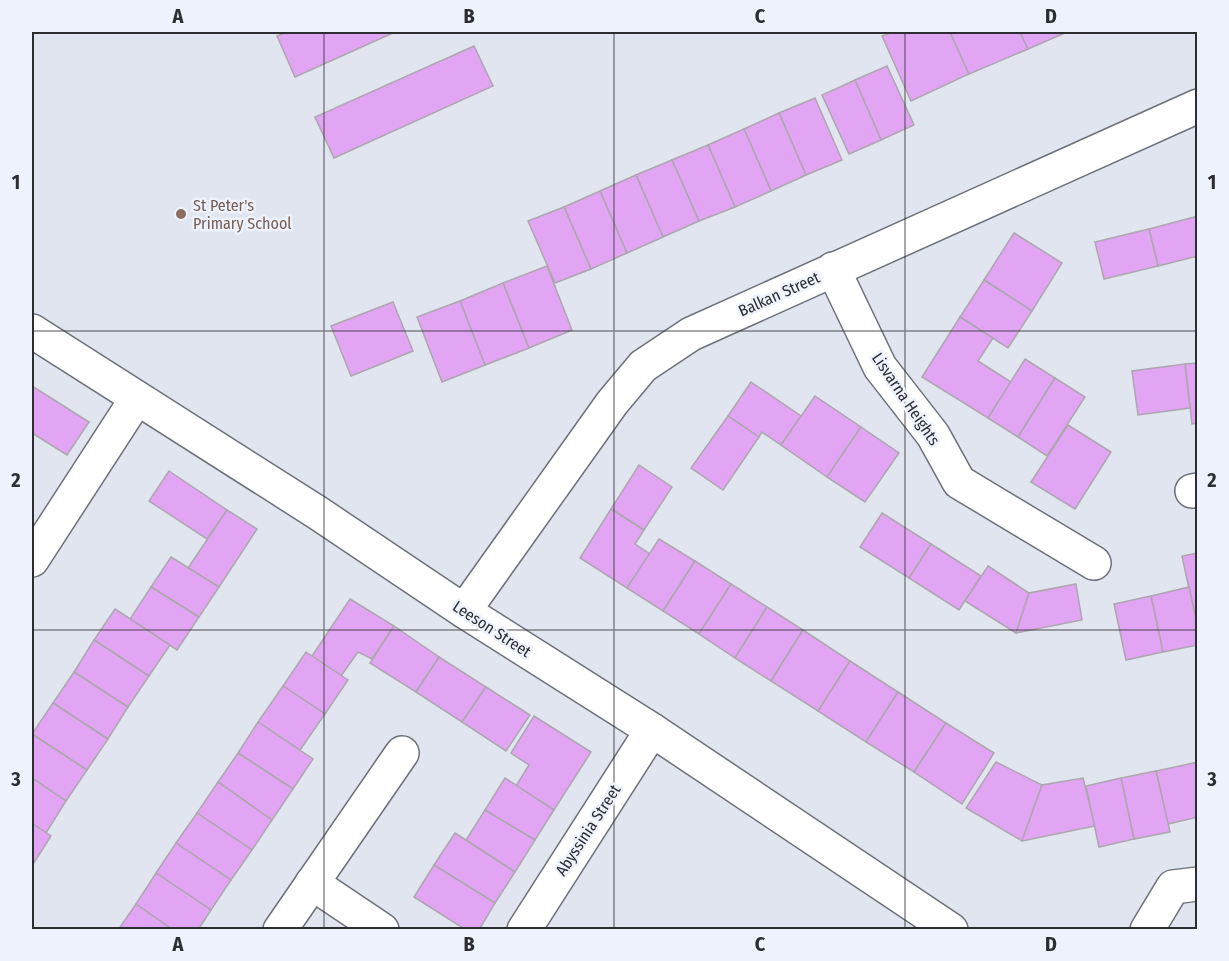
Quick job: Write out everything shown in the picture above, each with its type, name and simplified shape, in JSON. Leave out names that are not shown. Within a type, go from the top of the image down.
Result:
[{"type":"street","name":"Balkan Street","points":[[464,611],[612,403],[644,366],[692,334],[1197,106]]},
{"type":"street","name":"Lisvarna Heights","points":[[833,269],[880,367],[933,435],[959,482],[1094,563]]},
{"type":"street","name":"Leeson Street","points":[[32,331],[652,730],[951,930]]},
{"type":"street","points":[[32,560],[137,398]]},
{"type":"street","name":"Abyssinia Street","points":[[524,930],[652,730]]},
{"type":"street","points":[[280,930],[402,753]]},
{"type":"street","points":[[312,883],[382,930]]},
{"type":"street","points":[[1147,930],[1173,887],[1197,884]]},
{"type":"building","points":[[288,32],[395,32],[295,77],[277,36]]},
{"type":"building","points":[[893,32],[950,32],[969,74],[911,101],[882,36]]},
{"type":"building","points":[[950,32],[1020,32],[1028,49],[969,74]]},
{"type":"building","points":[[1020,32],[1067,32],[1028,49]]},
{"type":"building","points":[[474,46],[493,86],[334,158],[315,117]]},
{"type":"building","points":[[887,66],[914,125],[881,140],[855,80]]},
{"type":"building","points":[[855,80],[881,140],[849,154],[822,95]]},
{"type":"building","points":[[815,98],[842,160],[806,175],[779,113]]},
{"type":"building","points":[[779,113],[806,175],[771,191],[744,129]]},
{"type":"building","points":[[744,129],[771,191],[735,207],[708,145]]},
{"type":"building","points":[[708,145],[735,207],[699,221],[672,160]]},
{"type":"building","points":[[672,160],[699,221],[663,237],[636,175]]},
{"type":"building","points":[[636,175],[663,237],[627,253],[600,191]]},
{"type":"building","points":[[600,191],[627,253],[591,269],[564,207]]},
{"type":"building","points":[[564,207],[591,269],[555,283],[528,221]]},
{"type":"building","points":[[1198,216],[1198,256],[1158,266],[1149,229]]},
{"type":"building","points":[[1149,229],[1158,266],[1104,279],[1095,242]]},
{"type":"building","points":[[1014,233],[1062,263],[1032,311],[984,280]]},
{"type":"building","points":[[547,266],[572,330],[529,348],[503,283]]},
{"type":"building","points":[[984,280],[1032,311],[1008,348],[960,317]]},
{"type":"building","points":[[503,283],[529,348],[485,365],[460,301]]},
{"type":"building","points":[[460,301],[485,365],[442,382],[417,317]]},
{"type":"building","points":[[393,302],[413,351],[351,376],[331,326]]},
{"type":"building","points":[[960,317],[993,338],[978,361],[1011,382],[988,418],[922,377]]},
{"type":"building","points":[[1025,359],[1055,378],[1018,437],[988,418]]},
{"type":"building","points":[[1198,363],[1198,423],[1192,424],[1185,364]]},
{"type":"building","points":[[1185,364],[1190,408],[1138,415],[1132,371]]},
{"type":"building","points":[[1055,378],[1085,397],[1047,456],[1018,437]]},
{"type":"building","points":[[751,382],[801,416],[781,445],[762,432],[759,437],[728,416]]},
{"type":"building","points":[[32,386],[89,422],[67,455],[32,433]]},
{"type":"building","points":[[815,396],[861,427],[827,477],[781,445]]},
{"type":"building","points":[[728,416],[759,437],[723,490],[691,468]]},
{"type":"building","points":[[1068,425],[1111,452],[1075,509],[1031,482]]},
{"type":"building","points":[[861,427],[899,453],[865,502],[827,477]]},
{"type":"building","points":[[639,465],[672,487],[644,530],[611,509]]},
{"type":"building","points":[[169,471],[227,510],[207,539],[149,501]]},
{"type":"building","points":[[611,509],[644,530],[635,544],[650,554],[627,588],[580,558]]},
{"type":"building","points":[[227,510],[257,529],[219,587],[188,568]]},
{"type":"building","points":[[882,513],[931,544],[909,578],[860,547]]},
{"type":"building","points":[[659,539],[695,561],[663,611],[627,588]]},
{"type":"building","points":[[931,544],[981,576],[959,610],[909,578]]},
{"type":"building","points":[[1198,553],[1198,617],[1195,617],[1182,556]]},
{"type":"building","points":[[171,557],[219,587],[199,617],[151,587]]},
{"type":"building","points":[[695,561],[731,584],[699,634],[663,611]]},
{"type":"building","points":[[988,566],[1029,593],[1016,633],[965,601]]},
{"type":"building","points":[[731,584],[767,607],[735,658],[699,634]]},
{"type":"building","points":[[1076,584],[1082,620],[1016,633],[1029,593]]},
{"type":"building","points":[[151,587],[199,617],[177,650],[130,619]]},
{"type":"building","points":[[1189,587],[1198,628],[1198,645],[1163,652],[1151,596]]},
{"type":"building","points":[[1151,596],[1163,652],[1126,660],[1114,604]]},
{"type":"building","points":[[350,599],[394,626],[372,659],[358,652],[341,676],[312,656]]},
{"type":"building","points":[[767,607],[803,630],[771,681],[735,658]]},
{"type":"building","points":[[115,609],[170,645],[149,676],[94,640]]},
{"type":"building","points":[[394,626],[439,657],[416,692],[370,663]]},
{"type":"building","points":[[803,630],[850,661],[818,711],[771,681]]},
{"type":"building","points":[[94,640],[149,676],[128,707],[74,672]]},
{"type":"building","points":[[306,652],[348,680],[325,714],[283,686]]},
{"type":"building","points":[[439,657],[486,687],[462,722],[416,692]]},
{"type":"building","points":[[850,661],[898,692],[866,742],[818,711]]},
{"type":"building","points":[[74,672],[128,707],[108,739],[53,703]]},
{"type":"building","points":[[283,686],[325,714],[300,750],[258,722]]},
{"type":"building","points":[[486,687],[530,715],[506,751],[462,722]]},
{"type":"building","points":[[898,692],[946,723],[914,772],[866,742]]},
{"type":"building","points":[[53,703],[108,739],[87,770],[32,734]]},
{"type":"building","points":[[534,716],[591,752],[554,810],[516,786],[529,765],[511,753]]},
{"type":"building","points":[[258,722],[313,759],[293,789],[238,753]]},
{"type":"building","points":[[946,723],[994,753],[962,804],[914,772]]},
{"type":"building","points":[[32,734],[87,770],[66,801],[32,778]]},
{"type":"building","points":[[238,753],[293,789],[272,820],[218,782]]},
{"type":"building","points":[[996,762],[1042,785],[1022,841],[966,808]]},
{"type":"building","points":[[1198,762],[1198,817],[1168,824],[1156,771]]},
{"type":"building","points":[[1156,771],[1170,832],[1134,839],[1121,778]]},
{"type":"building","points":[[32,778],[66,801],[46,833],[32,823]]},
{"type":"building","points":[[505,778],[554,810],[535,840],[485,810]]},
{"type":"building","points":[[1083,778],[1095,826],[1022,841],[1042,785]]},
{"type":"building","points":[[1121,778],[1134,839],[1099,847],[1086,786]]},
{"type":"building","points":[[218,782],[272,820],[252,850],[197,813]]},
{"type":"building","points":[[485,810],[535,840],[515,872],[466,840]]},
{"type":"building","points":[[197,813],[252,850],[231,880],[176,843]]},
{"type":"building","points":[[32,823],[51,836],[32,866]]},
{"type":"building","points":[[455,833],[515,872],[495,903],[434,865]]},
{"type":"building","points":[[176,843],[231,880],[211,910],[156,873]]},
{"type":"building","points":[[434,865],[495,903],[479,930],[466,930],[414,897]]},
{"type":"building","points":[[156,873],[211,910],[198,930],[173,930],[136,904]]},
{"type":"building","points":[[136,904],[173,930],[118,930]]},
{"type":"place","name":"St Peter's Primary School","points":[[181,214]]}]
